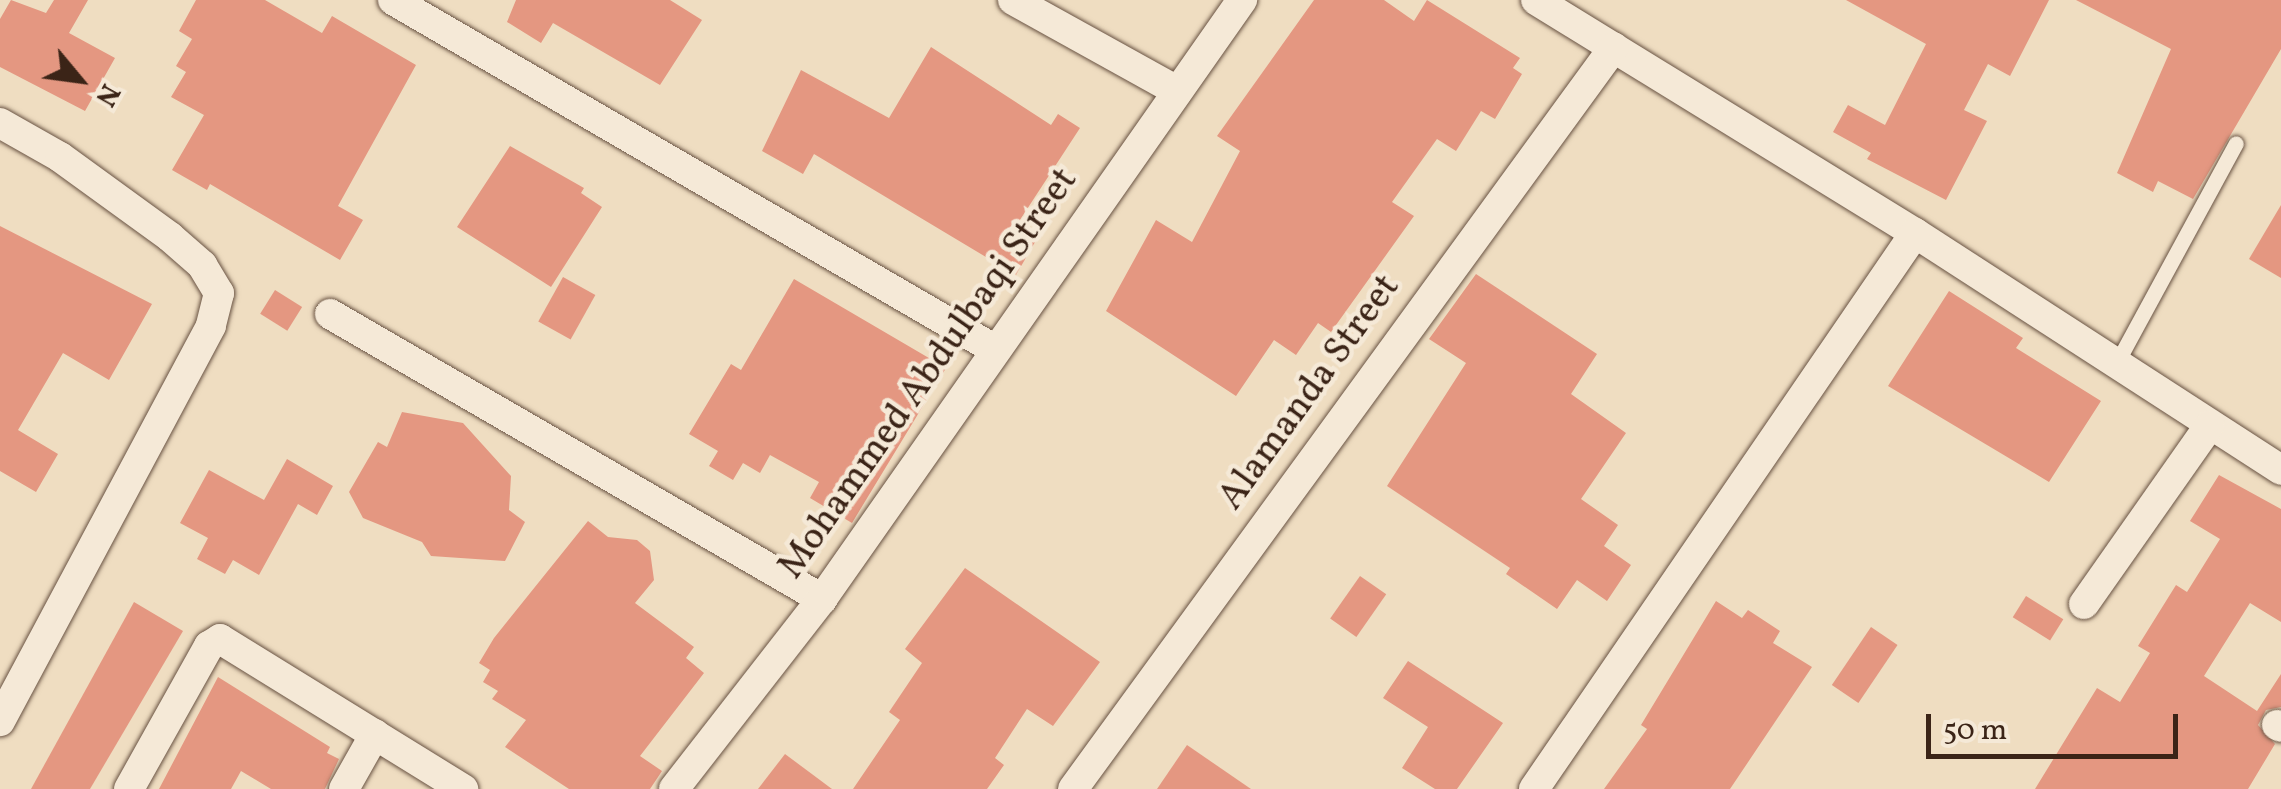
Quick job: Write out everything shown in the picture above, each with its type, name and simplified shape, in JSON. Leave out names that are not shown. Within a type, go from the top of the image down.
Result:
[{"type":"street","points":[[393,0],[994,349]]},
{"type":"street","points":[[1012,0],[1177,90]]},
{"type":"street","name":"Mohammed Abdulbaqi Street","points":[[674,789],[822,599],[1242,0]]},
{"type":"street","points":[[1536,0],[1915,233],[2281,470]]},
{"type":"street","name":"Alamanda Street","points":[[1073,789],[1614,47]]},
{"type":"street","points":[[0,123],[60,157],[170,236],[202,264],[219,293],[211,326],[0,721]]},
{"type":"street","points":[[1534,789],[1915,233]]},
{"type":"street","points":[[330,314],[822,599]]},
{"type":"street","points":[[2084,604],[2209,426]]},
{"type":"street","points":[[129,789],[209,646],[220,639],[463,789]]},
{"type":"street","points":[[344,789],[375,734]]},
{"type":"lane","points":[[2116,364],[2236,143]]},
{"type":"building","points":[[11,0],[46,13],[54,0],[88,0],[69,33],[115,58],[85,111],[0,67],[0,19]]},
{"type":"building","points":[[196,0],[265,0],[322,33],[332,16],[416,65],[338,206],[363,220],[340,260],[210,184],[207,190],[172,170],[204,115],[171,97],[186,72],[176,66],[192,39],[179,31]]},
{"type":"building","points":[[516,0],[670,0],[702,20],[660,85],[553,23],[541,43],[507,22]]},
{"type":"building","points":[[1314,0],[1384,0],[1414,21],[1427,0],[1520,58],[1513,68],[1522,74],[1495,119],[1481,111],[1456,151],[1437,139],[1392,202],[1414,216],[1331,332],[1318,323],[1296,355],[1274,340],[1236,396],[1106,311],[1156,220],[1192,242],[1240,151],[1217,136]]},
{"type":"building","points":[[1846,0],[2049,0],[2010,76],[1988,64],[1964,110],[1987,121],[1946,200],[1867,159],[1871,153],[1833,132],[1848,105],[1885,125],[1926,44]]},
{"type":"building","points":[[2076,0],[2281,0],[2281,49],[2193,199],[2158,181],[2153,192],[2117,173],[2171,49]]},
{"type":"building","points":[[931,47],[1051,125],[1058,114],[1080,128],[1014,229],[1035,242],[1016,275],[814,154],[803,174],[762,151],[801,70],[889,118]]},
{"type":"building","points":[[510,146],[584,188],[581,193],[602,207],[551,287],[457,227]]},
{"type":"building","points":[[2281,205],[2281,278],[2249,259]]},
{"type":"building","points":[[0,226],[152,304],[109,380],[63,353],[18,430],[58,454],[36,492],[0,471]]},
{"type":"building","points":[[1476,274],[1597,354],[1571,394],[1626,433],[1581,499],[1618,525],[1604,546],[1631,565],[1607,601],[1577,580],[1557,609],[1506,574],[1510,568],[1387,486],[1466,363],[1429,339]]},
{"type":"building","points":[[563,277],[595,295],[571,340],[538,322]]},
{"type":"building","points":[[794,279],[946,368],[852,523],[810,498],[819,482],[770,455],[760,473],[743,463],[733,480],[709,466],[718,451],[689,434],[731,364],[741,370]]},
{"type":"building","points":[[275,290],[302,307],[287,331],[260,314]]},
{"type":"building","points":[[1949,291],[2023,338],[2016,348],[2101,401],[2049,482],[1888,386]]},
{"type":"building","points":[[402,412],[463,423],[511,476],[509,510],[525,522],[505,561],[431,556],[422,542],[363,518],[349,492],[378,442],[387,447]]},
{"type":"building","points":[[287,459],[333,486],[317,515],[298,504],[259,575],[233,560],[225,574],[197,559],[208,538],[180,523],[209,470],[264,500]]},
{"type":"building","points":[[2219,475],[2281,509],[2281,622],[2250,603],[2204,676],[2257,711],[2281,674],[2281,707],[2266,710],[2258,725],[2275,744],[2248,789],[2035,789],[2097,688],[2120,702],[2150,653],[2138,646],[2176,585],[2187,592],[2220,539],[2190,521]]},
{"type":"building","points":[[588,521],[608,537],[637,540],[650,551],[654,580],[635,603],[694,647],[686,658],[704,673],[640,756],[662,771],[650,789],[569,789],[505,747],[526,720],[492,699],[498,691],[483,682],[490,670],[479,663],[494,638]]},
{"type":"building","points":[[965,568],[1100,662],[1053,726],[1027,709],[995,758],[1004,765],[987,789],[853,789],[900,720],[889,712],[922,663],[905,649]]},
{"type":"building","points":[[1360,576],[1386,594],[1356,637],[1330,619]]},
{"type":"building","points":[[2026,596],[2063,619],[2050,641],[2013,617]]},
{"type":"building","points":[[1716,601],[1742,618],[1748,610],[1780,631],[1773,643],[1812,667],[1730,789],[1604,789],[1647,729],[1641,725]]},
{"type":"building","points":[[134,602],[183,631],[90,789],[31,789]]},
{"type":"building","points":[[1871,627],[1898,645],[1858,703],[1832,685]]},
{"type":"building","points":[[1408,661],[1503,723],[1457,789],[1435,789],[1402,768],[1428,727],[1383,698]]},
{"type":"building","points":[[218,677],[330,747],[327,753],[339,759],[325,789],[271,789],[241,771],[231,789],[159,789]]},
{"type":"building","points":[[1187,745],[1251,789],[1157,789]]},
{"type":"building","points":[[785,754],[832,789],[758,789]]}]
